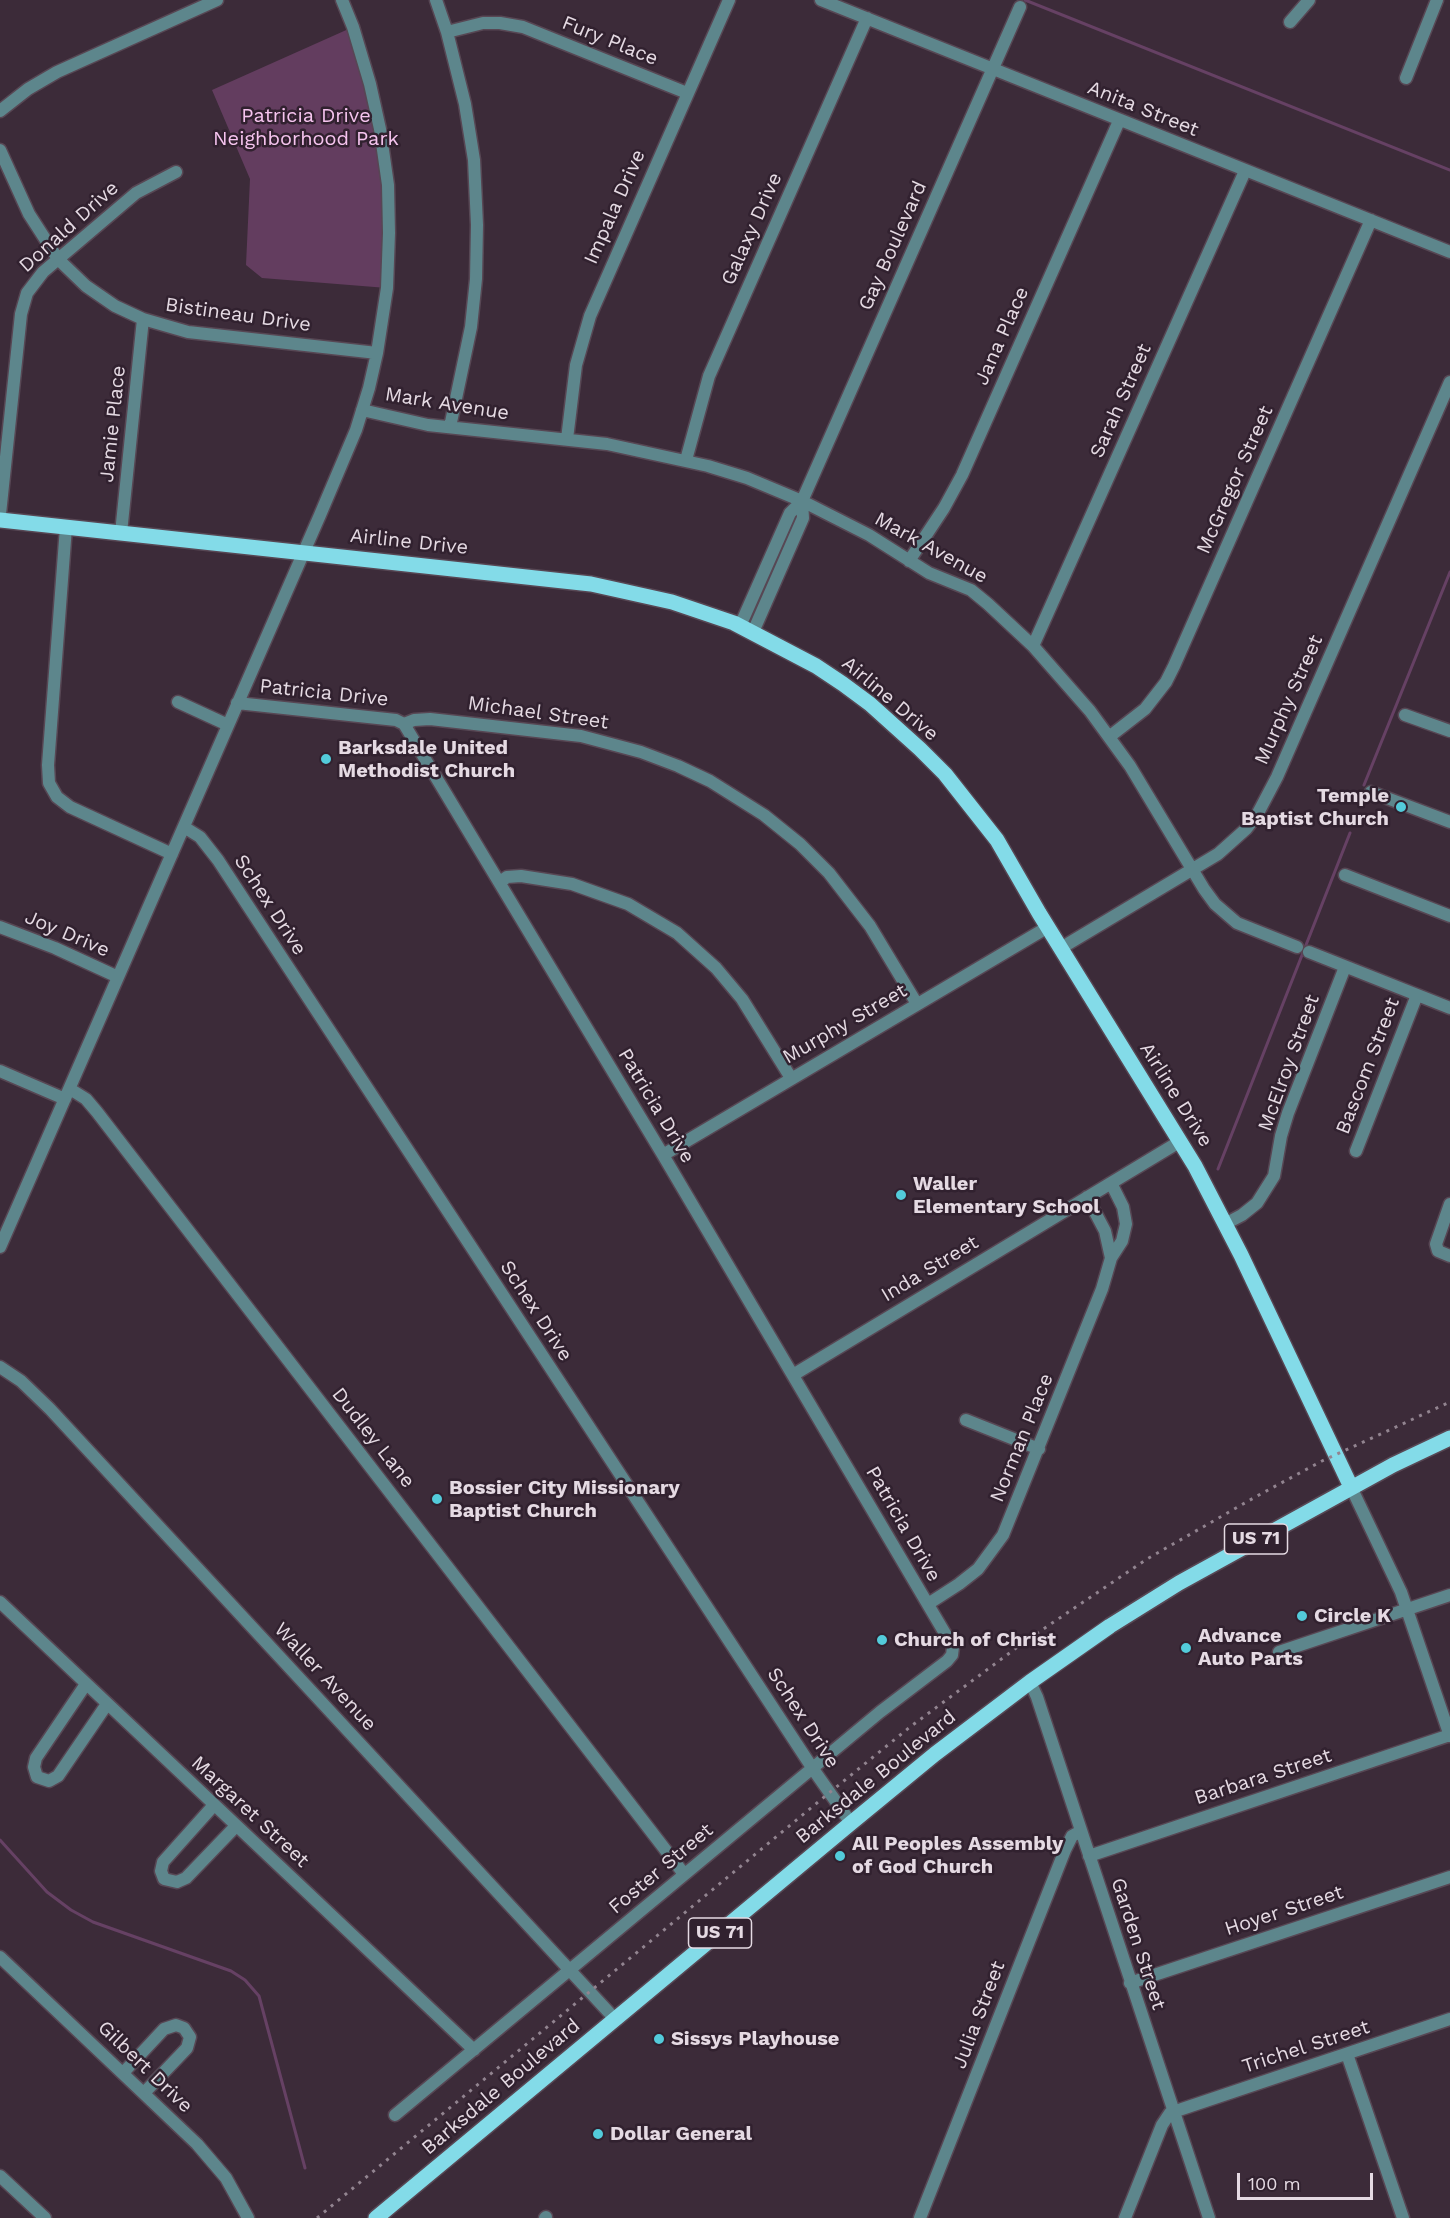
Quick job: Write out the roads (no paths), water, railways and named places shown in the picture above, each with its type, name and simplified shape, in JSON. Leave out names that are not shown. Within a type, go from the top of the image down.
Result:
[{"type":"main road","name":"Airline Drive","points":[[0,520],[591,584],[672,602],[747,629],[816,666],[843,684],[870,704],[945,774],[997,840],[1195,1166],[1351,1487]]},
{"type":"main road","name":"Barksdale Boulevard","points":[[376,2218],[935,1754],[1030,1682],[1110,1626],[1179,1583],[1351,1487],[1450,1438]]},
{"type":"street","points":[[0,111],[28,89],[57,72],[218,0]]},
{"type":"street","name":"Patricia Drive","points":[[0,1247],[5,1219],[67,1094],[304,552],[362,410],[377,353],[387,288],[388,185],[380,129],[370,84],[353,27],[342,0]]},
{"type":"street","points":[[436,0],[459,73],[470,133],[477,225],[476,279],[471,327],[450,427]]},
{"type":"street","name":"Impala Drive","points":[[567,439],[576,365],[586,325],[729,0]]},
{"type":"street","name":"Anita Street","points":[[821,0],[1450,252]]},
{"type":"street","points":[[1290,22],[1310,0]]},
{"type":"street","points":[[1406,78],[1437,0]]},
{"type":"street","name":"Gay Boulevard","points":[[747,629],[790,513],[802,501],[1020,7]]},
{"type":"street","name":"Galaxy Drive","points":[[686,460],[712,367],[867,18]]},
{"type":"street","name":"Fury Place","points":[[447,32],[483,23],[500,22],[523,27],[687,93]]},
{"type":"street","name":"Jana Place","points":[[909,561],[959,481],[1119,121]]},
{"type":"street","name":"Bistineau Drive","points":[[0,150],[29,214],[58,259],[76,278],[100,296],[143,320],[188,332],[377,353]]},
{"type":"street","name":"Sarah Street","points":[[1034,646],[1245,171]]},
{"type":"street","name":"Donald Drive","points":[[0,514],[24,302],[37,278],[58,259],[136,193],[176,172]]},
{"type":"street","name":"McGregor Street","points":[[1109,737],[1145,709],[1166,682],[1371,220]]},
{"type":"street","name":"Jamie Place","points":[[121,533],[143,320]]},
{"type":"street","name":"Murphy Street","points":[[1061,948],[1218,855],[1246,829],[1267,797],[1450,382]]},
{"type":"street","name":"Mark Avenue","points":[[362,410],[413,422],[607,444],[686,460],[747,478],[802,501],[861,531],[929,573],[962,586],[980,597],[1034,646],[1071,686],[1109,737],[1209,897],[1229,918],[1245,927],[1450,1008]]},
{"type":"street","points":[[66,527],[48,765],[49,783],[57,797],[70,807],[172,854]]},
{"type":"street","points":[[178,702],[228,725]]},
{"type":"street","name":"Patricia Drive","points":[[237,703],[396,720],[404,724],[663,1155],[952,1644],[952,1655]]},
{"type":"street","points":[[1405,715],[1450,731]]},
{"type":"street","name":"Michael Street","points":[[404,724],[414,720],[430,719],[581,736],[641,752],[710,781],[764,815],[800,844],[828,873],[870,926],[917,1004]]},
{"type":"street","points":[[1371,792],[1450,822]]},
{"type":"street","name":"Schex Drive","points":[[184,827],[200,837],[218,860],[813,1769],[851,1823]]},
{"type":"street","points":[[1345,875],[1450,916]]},
{"type":"street","points":[[500,882],[507,877],[521,876],[572,884],[628,904],[677,933],[716,968],[742,999],[791,1078]]},
{"type":"street","name":"Joy Drive","points":[[0,927],[55,948],[118,977]]},
{"type":"street","name":"Murphy Street","points":[[663,1155],[1048,927]]},
{"type":"street","name":"McElroy Street","points":[[1225,1224],[1250,1210],[1263,1196],[1272,1181],[1288,1113],[1345,967]]},
{"type":"street","name":"Bascom Street","points":[[1356,1151],[1417,995]]},
{"type":"street","name":"Dudley Lane","points":[[0,1071],[86,1099],[684,1874]]},
{"type":"street","name":"Inda Street","points":[[793,1375],[1179,1142]]},
{"type":"street","name":"Norman Place","points":[[928,1604],[959,1584],[991,1554],[1009,1525],[1102,1289],[1111,1258],[1122,1241],[1126,1224],[1123,1207],[1111,1183]]},
{"type":"street","name":"Norman Place","points":[[1087,1197],[1105,1231],[1111,1258]]},
{"type":"street","points":[[1450,1204],[1438,1235],[1437,1248],[1450,1256]]},
{"type":"street","name":"Waller Avenue","points":[[0,1367],[21,1381],[50,1409],[615,2019]]},
{"type":"street","points":[[966,1420],[1039,1449]]},
{"type":"street","points":[[1351,1487],[1408,1609],[1450,1735]]},
{"type":"street","points":[[1279,1652],[1450,1595]]},
{"type":"street","name":"Margaret Street","points":[[0,1602],[474,2050]]},
{"type":"street","name":"Foster Street","points":[[395,2115],[897,1698],[945,1663],[952,1655]]},
{"type":"street","name":"Garden Street","points":[[1030,1682],[1037,1697],[1209,2218]]},
{"type":"street","points":[[86,1684],[36,1758],[34,1767],[37,1777],[49,1781],[58,1776],[107,1704]]},
{"type":"street","name":"Barbara Street","points":[[1089,1856],[1450,1735]]},
{"type":"street","points":[[214,1805],[163,1862],[161,1871],[164,1879],[177,1882],[186,1878],[236,1826]]},
{"type":"street","name":"Julia Street","points":[[920,2218],[1065,1850],[1072,1836],[1081,1831]]},
{"type":"street","name":"Hoyer Street","points":[[1130,1983],[1450,1877]]},
{"type":"street","name":"Gilbert Drive","points":[[0,1957],[144,2093],[218,2167],[248,2218]]},
{"type":"street","name":"Trichel Street","points":[[1173,2112],[1450,2019]]},
{"type":"street","points":[[123,2073],[168,2027],[176,2025],[184,2028],[190,2037],[187,2048],[144,2093]]},
{"type":"street","points":[[1347,2054],[1402,2218]]},
{"type":"street","points":[[1125,2218],[1162,2125],[1173,2112]]},
{"type":"street","points":[[0,2176],[45,2218]]},
{"type":"waterway","points":[[1025,0],[1450,170]]},
{"type":"waterway","points":[[1364,785],[1450,572]]},
{"type":"waterway","points":[[1218,1169],[1350,833]]},
{"type":"waterway","points":[[0,1840],[47,1892],[71,1910],[93,1922],[231,1971],[245,1980],[259,1996],[305,2168]]},
{"type":"railway","points":[[317,2218],[910,1727],[1027,1640],[1147,1559],[1257,1496],[1322,1461],[1450,1402]]},
{"type":"place","name":"Barksdale United Methodist Church","points":[[326,759]]},
{"type":"place","name":"Temple Baptist Church","points":[[1401,807]]},
{"type":"place","name":"Waller Elementary School","points":[[901,1195]]},
{"type":"place","name":"Bossier City Missionary Baptist Church","points":[[437,1499]]},
{"type":"place","name":"Circle K","points":[[1302,1616]]},
{"type":"place","name":"Church of Christ","points":[[882,1640]]},
{"type":"place","name":"Advance Auto Parts","points":[[1186,1648]]},
{"type":"place","name":"All Peoples Assembly of God Church","points":[[840,1856]]},
{"type":"place","name":"Sissys Playhouse","points":[[659,2039]]},
{"type":"place","name":"Dollar General","points":[[598,2134]]},
{"type":"park label","name":"Patricia Drive Neighborhood Park","points":[[306,128]]}]
